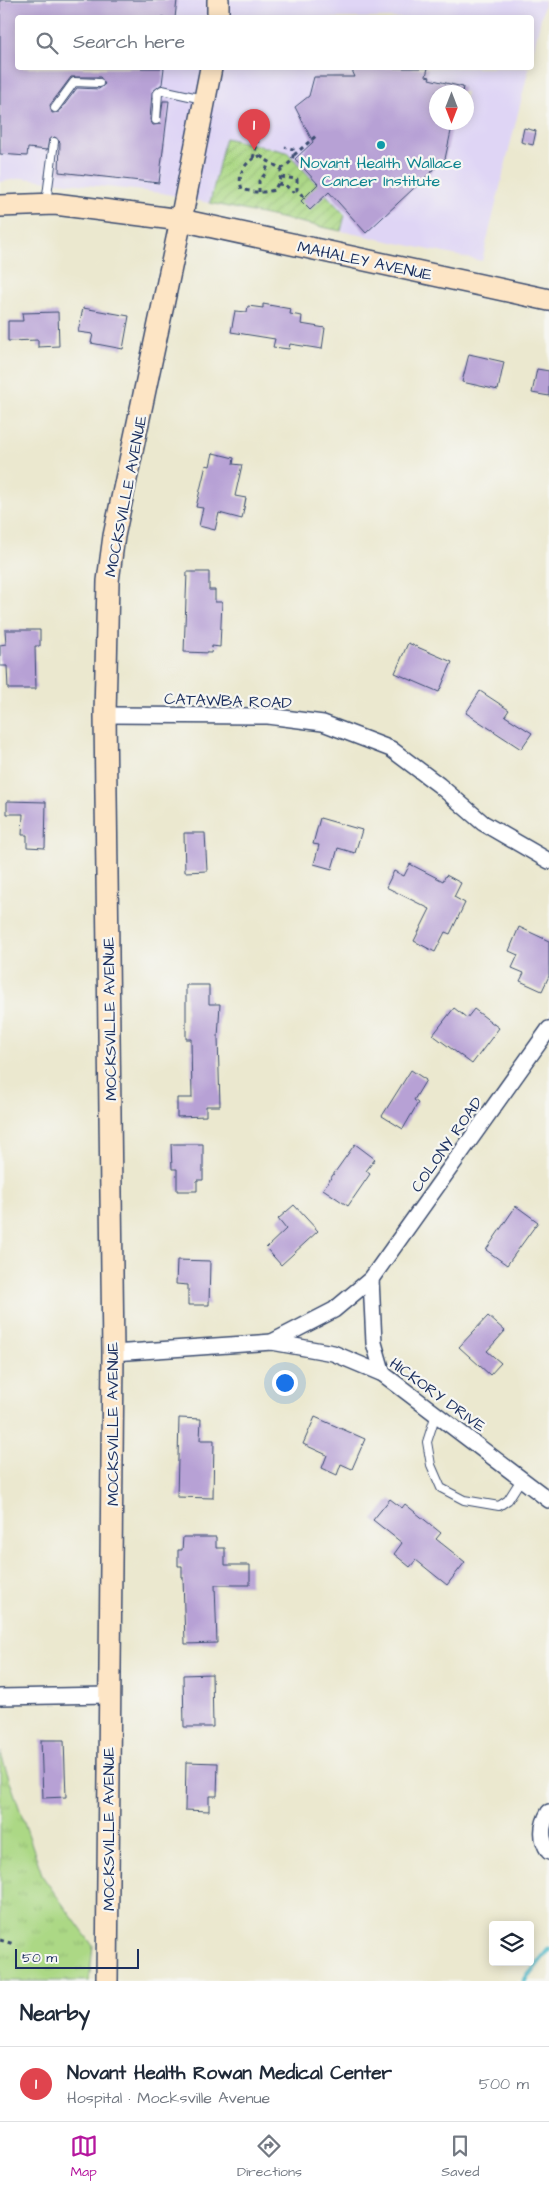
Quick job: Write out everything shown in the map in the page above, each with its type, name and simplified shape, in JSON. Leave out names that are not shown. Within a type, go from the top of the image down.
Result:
[{"type":"street","points":[[218,0],[218,15]]},
{"type":"street","name":"MOCKSVILLE AVENUE","points":[[106,1981],[113,1353],[105,715],[108,581],[114,536],[181,220],[210,70]]},
{"type":"street","name":"MAHALEY AVENUE","points":[[0,206],[46,205],[181,220],[549,300]]},
{"type":"street","name":"CATAWBA ROAD","points":[[105,715],[268,716],[323,723],[391,749],[439,784],[483,823],[549,861]]},
{"type":"street","name":"COLONY ROAD","points":[[272,1342],[334,1310],[372,1279],[549,1030]]},
{"type":"street","points":[[372,1279],[374,1343],[383,1374]]},
{"type":"street","name":"HICKORY DRIVE","points":[[113,1353],[272,1342],[333,1353],[383,1374],[549,1500]]},
{"type":"street","points":[[0,1697],[109,1695]]},
{"type":"street","points":[[549,1812],[543,1827],[543,1836],[549,1852]]},
{"type":"lane","points":[[55,108],[74,82],[100,83]]},
{"type":"lane","points":[[150,90],[158,93],[162,90],[205,100]]},
{"type":"lane","points":[[156,120],[158,93]]},
{"type":"lane","points":[[46,205],[54,142]]},
{"type":"lane","points":[[436,1414],[427,1442],[431,1465],[441,1488],[464,1500],[498,1506],[508,1500],[522,1478]]},
{"type":"path","points":[[281,169],[290,164],[294,154],[317,135]]},
{"type":"path","points":[[258,141],[253,158],[242,171],[240,182],[242,188],[258,192],[274,190],[281,177],[281,169]]},
{"type":"path","points":[[285,147],[292,149],[294,154]]},
{"type":"path","points":[[253,158],[260,156],[281,169]]},
{"type":"path","points":[[258,192],[259,181],[267,170],[269,161]]},
{"type":"path","points":[[281,177],[296,179],[298,190],[304,197]]},
{"type":"path","points":[[278,184],[285,185],[289,190],[298,190]]},
{"type":"path","points":[[0,1940],[14,1944]]},
{"type":"shaded area","points":[[0,0],[545,0],[534,48],[534,15],[15,15],[15,70],[529,70],[482,261],[162,193],[23,178],[0,182]]},
{"type":"green space","points":[[225,138],[287,152],[345,215],[341,231],[210,203]]},
{"type":"green space","points":[[0,1752],[43,1877],[93,1946],[89,1981],[0,1981]]},
{"type":"building","points":[[0,0],[177,0],[175,15],[15,15],[15,70],[164,70],[162,84],[152,92],[150,120],[153,125],[160,124],[163,101],[169,101],[159,183],[59,172],[60,142],[55,137],[49,139],[47,150],[28,148],[27,156],[0,154]],"holes":[[[71,77],[100,77],[105,84],[99,89],[77,88],[59,112],[52,113],[50,105]]]},
{"type":"building","name":"Novant Health Wallace Cancer Institute","points":[[352,70],[428,70],[426,76],[430,77],[429,79],[454,85],[429,85],[429,130],[451,130],[445,159],[366,233],[329,192],[310,210],[301,201],[318,184],[295,159],[313,142],[295,107],[309,96],[314,77],[355,77]]},
{"type":"building","points":[[524,128],[536,131],[533,145],[521,142]]},
{"type":"building","points":[[263,304],[291,309],[290,314],[302,316],[301,324],[325,328],[322,349],[290,344],[289,349],[273,347],[275,339],[231,332],[235,311],[247,312],[248,306],[263,308]]},
{"type":"building","points":[[83,308],[129,316],[123,349],[91,343],[93,334],[78,332]]},
{"type":"building","points":[[58,312],[59,346],[38,347],[38,340],[8,341],[8,321],[23,321],[22,313]]},
{"type":"building","points":[[469,354],[504,362],[498,390],[462,382]]},
{"type":"building","points":[[537,369],[549,371],[549,396],[532,393]]},
{"type":"building","points":[[213,453],[234,458],[233,464],[242,465],[235,496],[246,498],[242,519],[219,513],[215,530],[199,526],[203,508],[196,507],[206,465],[210,466]]},
{"type":"building","points":[[187,572],[209,572],[209,590],[215,590],[215,602],[222,602],[220,647],[212,646],[211,653],[184,652]]},
{"type":"building","points":[[5,630],[40,630],[40,646],[35,646],[36,689],[8,689],[7,666],[0,666],[0,645],[6,644]]},
{"type":"building","points":[[408,643],[452,662],[439,692],[395,673]]},
{"type":"building","points":[[480,691],[509,710],[505,716],[532,733],[521,749],[466,713]]},
{"type":"building","points":[[7,801],[46,802],[45,848],[27,847],[27,835],[22,835],[23,814],[7,814]]},
{"type":"building","points":[[320,818],[362,830],[355,853],[338,848],[332,869],[314,864],[319,845],[313,844]]},
{"type":"building","points":[[184,833],[205,833],[207,871],[185,872]]},
{"type":"building","points":[[410,864],[443,881],[446,875],[461,883],[454,897],[465,903],[450,934],[445,932],[435,952],[414,941],[430,909],[386,887],[394,871],[404,876]]},
{"type":"building","points":[[519,927],[549,941],[549,976],[542,991],[520,981],[524,973],[512,968],[518,955],[509,951]]},
{"type":"building","points":[[186,985],[209,985],[209,1004],[220,1004],[218,1038],[220,1106],[206,1106],[206,1116],[177,1117],[177,1098],[192,1098],[191,1039],[186,1039]]},
{"type":"building","points":[[454,1008],[467,1018],[474,1009],[499,1028],[472,1064],[433,1035]]},
{"type":"building","points":[[411,1070],[426,1080],[414,1100],[418,1103],[403,1129],[382,1116]]},
{"type":"building","points":[[171,1144],[203,1144],[203,1180],[197,1180],[197,1191],[177,1191],[177,1169],[172,1169]]},
{"type":"building","points":[[355,1144],[375,1159],[366,1171],[370,1174],[348,1206],[323,1189]]},
{"type":"building","points":[[294,1205],[318,1231],[281,1265],[266,1248],[286,1229],[278,1219]]},
{"type":"building","points":[[516,1206],[538,1222],[507,1265],[486,1250]]},
{"type":"building","points":[[177,1260],[210,1261],[209,1305],[188,1305],[188,1285],[176,1284]]},
{"type":"building","points":[[488,1316],[505,1331],[487,1351],[501,1363],[490,1375],[459,1347]]},
{"type":"building","points":[[315,1417],[365,1439],[352,1469],[341,1464],[337,1475],[322,1468],[327,1455],[303,1444]]},
{"type":"building","points":[[179,1418],[201,1419],[200,1440],[214,1440],[213,1498],[177,1497]]},
{"type":"building","points":[[390,1499],[402,1508],[405,1504],[441,1533],[436,1539],[465,1562],[447,1585],[416,1560],[410,1567],[394,1554],[402,1543],[373,1520]]},
{"type":"building","points":[[183,1537],[216,1537],[216,1548],[225,1548],[225,1565],[250,1565],[250,1585],[215,1585],[217,1643],[185,1644],[183,1577],[182,1566],[178,1566],[178,1550],[182,1550]]},
{"type":"building","points":[[212,1674],[213,1727],[184,1727],[183,1675]]},
{"type":"building","points":[[41,1740],[64,1740],[66,1797],[43,1798]]},
{"type":"building","points":[[186,1762],[218,1763],[217,1796],[209,1796],[209,1811],[185,1810]]},
{"type":"waterway","points":[[524,1981],[549,1949]]},
{"type":"place","name":"Novant Health Wallace Cancer Institute","points":[[381,145]]},
{"type":"place","name":"Novant Health Rowan Medical Center","points":[[254,150]]}]
